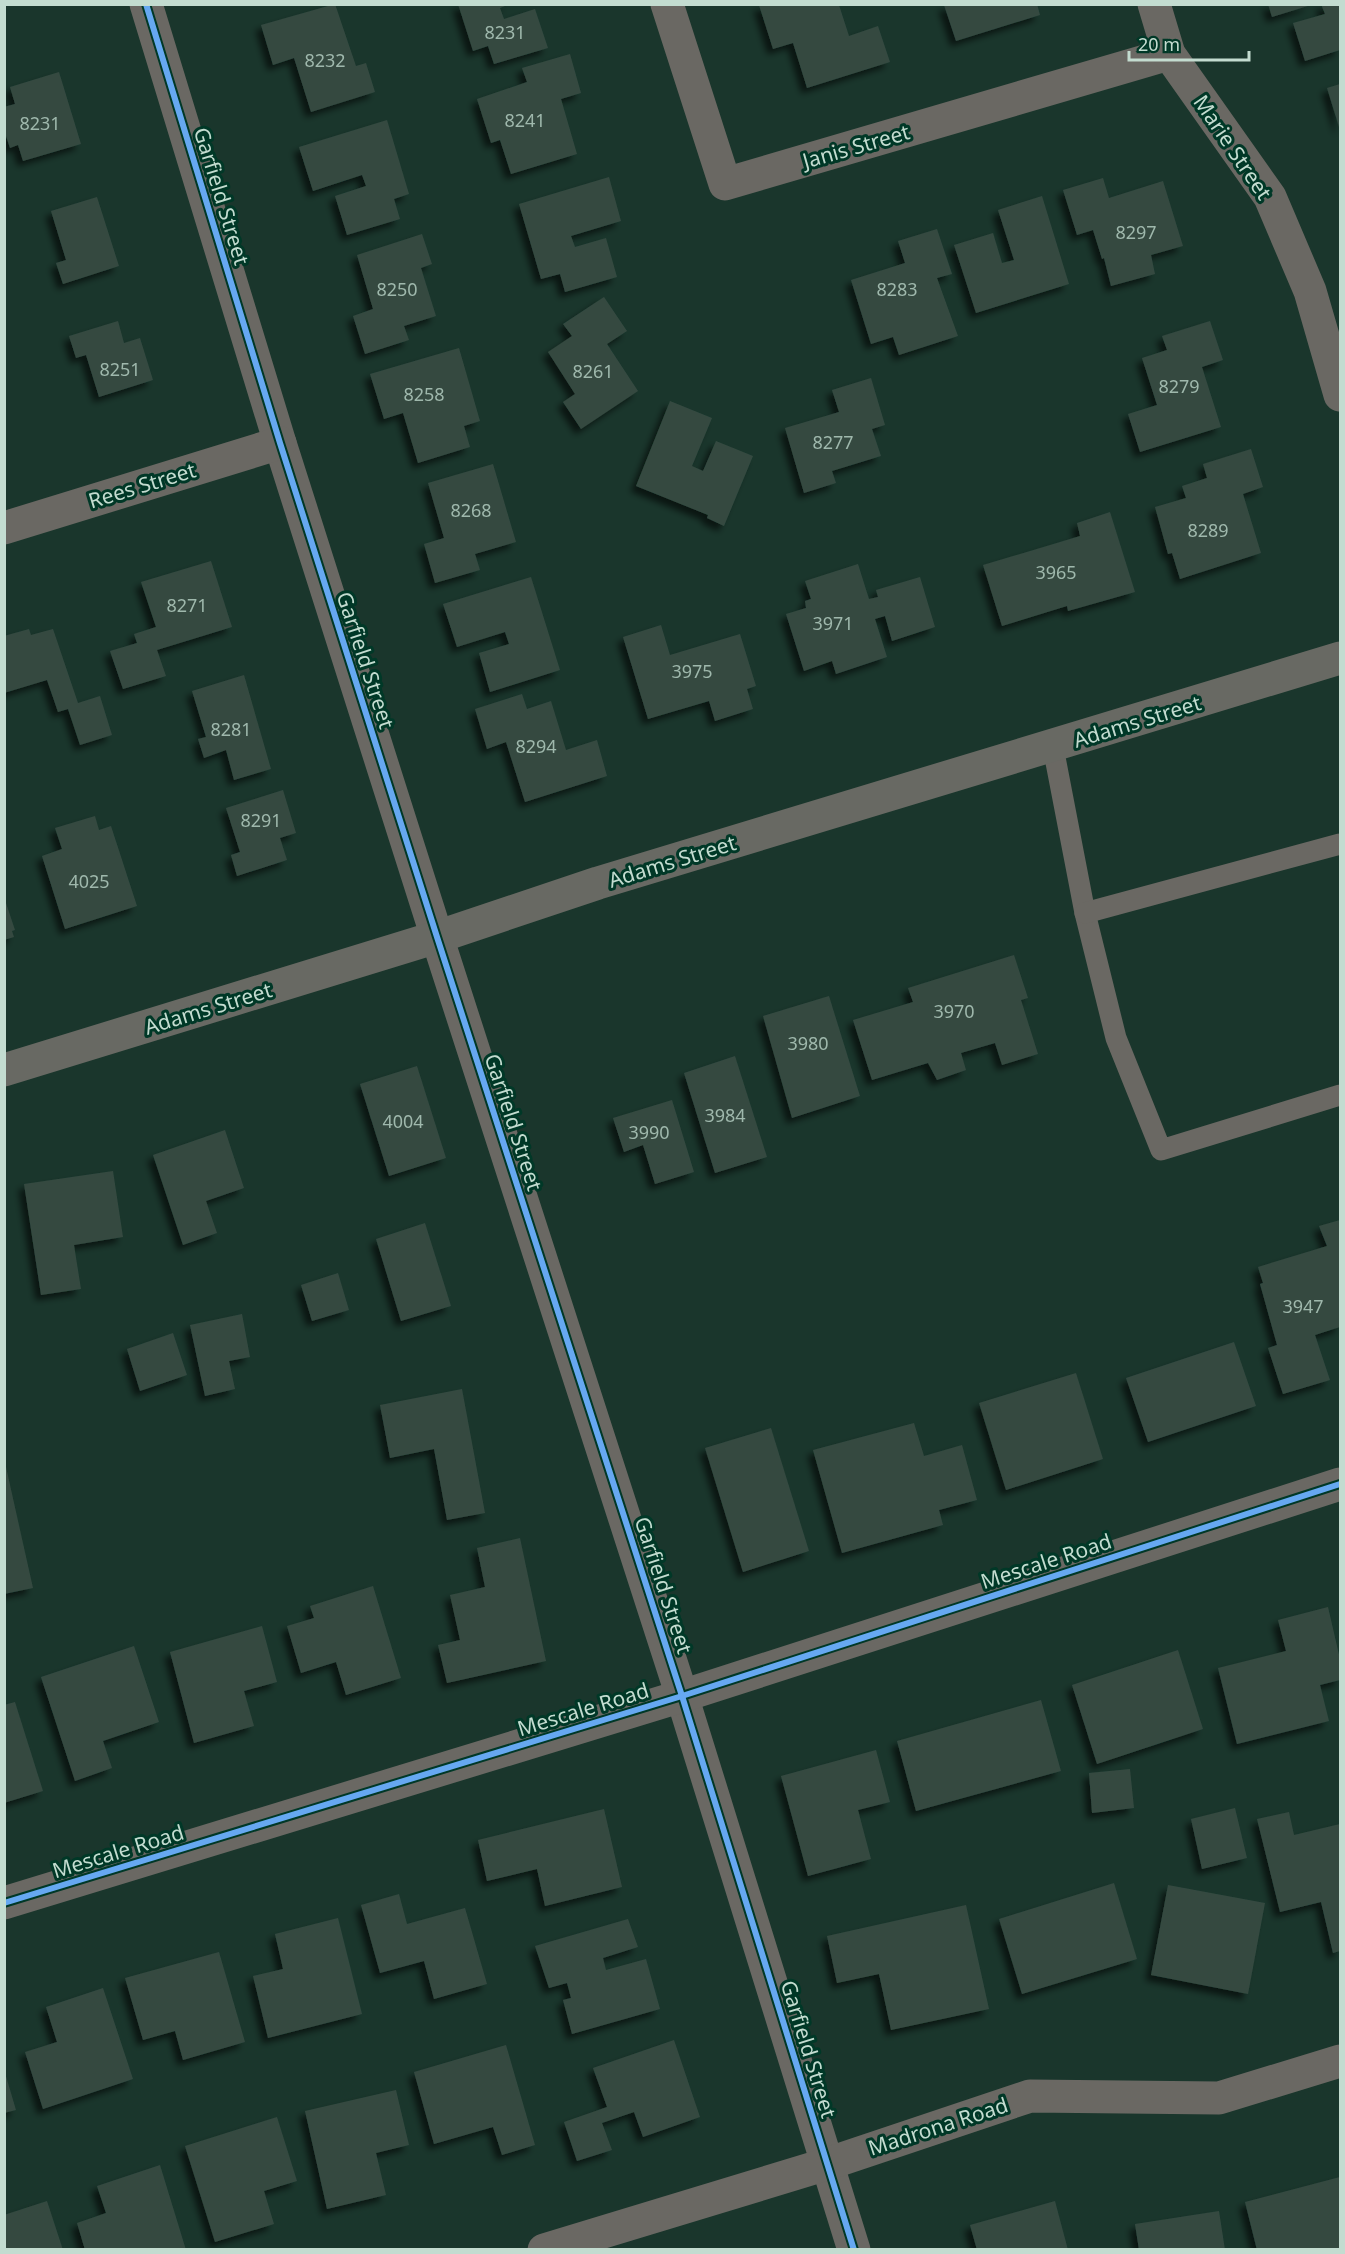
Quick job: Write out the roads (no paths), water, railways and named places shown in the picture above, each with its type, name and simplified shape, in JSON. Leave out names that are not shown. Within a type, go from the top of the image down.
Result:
[{"type":"main road","name":"Adams Street","points":[[4,1070],[437,937],[598,883],[1341,658]]},
{"type":"street","name":"Garfield Street","points":[[146,4],[280,443],[682,1696],[854,2250]]},
{"type":"street","name":"Janis Street","points":[[667,4],[725,184],[1169,54]]},
{"type":"street","name":"Marie Street","points":[[1154,4],[1169,54],[1270,197],[1310,291],[1341,395]]},
{"type":"street","name":"Rees Street","points":[[4,528],[280,443]]},
{"type":"street","name":"Mescale Road","points":[[4,1903],[682,1696],[1341,1484]]},
{"type":"street","name":"Madrona Road","points":[[544,2250],[827,2163],[1030,2096],[1218,2098],[1341,2061]]},
{"type":"lane","points":[[1053,747],[1085,913],[1116,1038],[1161,1150],[1341,1095]]},
{"type":"lane","points":[[1085,913],[1341,844]]}]
